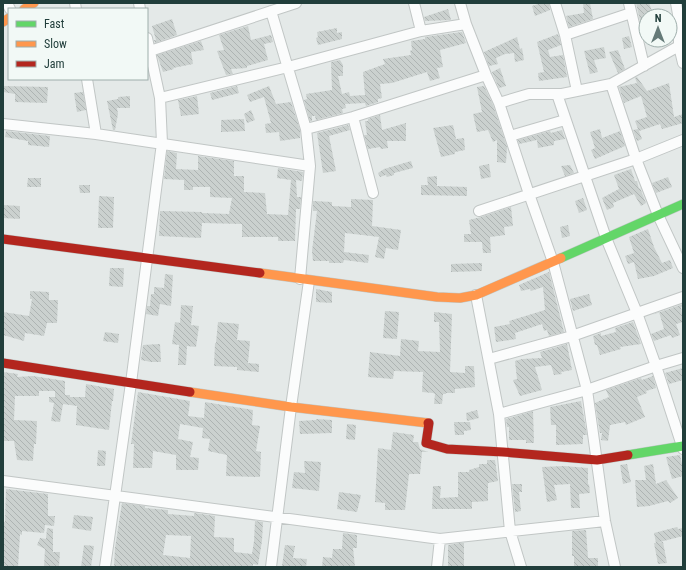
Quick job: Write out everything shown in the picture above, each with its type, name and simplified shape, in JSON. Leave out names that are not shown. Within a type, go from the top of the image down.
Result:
[{"type":"street","points":[[150,51],[296,3]]},
{"type":"street","points":[[414,3],[421,31]]},
{"type":"street","points":[[460,3],[466,24],[486,75],[499,103],[553,262],[586,390],[605,521],[615,567]]},
{"type":"street","points":[[554,3],[565,35],[577,91]]},
{"type":"street","points":[[676,3],[681,19],[678,46],[683,63]]},
{"type":"street","points":[[565,35],[630,8],[644,66]]},
{"type":"street","points":[[271,11],[306,129],[310,166],[304,280],[272,567]]},
{"type":"street","points":[[160,98],[288,67],[421,31],[466,24]]},
{"type":"street","points":[[105,567],[132,383],[162,143],[160,98],[148,42]]},
{"type":"street","points":[[499,103],[529,94],[557,94],[611,84],[675,48]]},
{"type":"street","points":[[306,129],[353,117],[486,75]]},
{"type":"street","points":[[87,80],[96,134]]},
{"type":"street","points":[[611,84],[636,159],[658,215],[683,268]]},
{"type":"street","points":[[3,363],[291,407],[429,423],[426,444],[447,449],[597,460],[683,447],[637,313],[606,238],[557,94]]},
{"type":"street","points":[[353,117],[373,193]]},
{"type":"street","points":[[510,136],[565,120]]},
{"type":"street","points":[[3,124],[162,143],[310,166]]},
{"type":"street","points":[[479,211],[636,159],[683,140]]},
{"type":"street","points":[[3,239],[437,298],[460,298],[476,295],[683,204]]},
{"type":"street","points":[[476,295],[499,414],[510,531],[521,567]]},
{"type":"street","points":[[489,359],[572,336],[683,297]]},
{"type":"street","points":[[499,414],[586,390],[683,358]]},
{"type":"street","points":[[3,482],[440,539],[605,521]]},
{"type":"street","points":[[437,567],[440,539]]},
{"type":"building","points":[[541,3],[549,3],[550,10],[535,16],[532,6]]},
{"type":"building","points":[[583,3],[590,3],[593,19],[569,27],[566,16],[584,13]]},
{"type":"building","points":[[636,3],[649,3],[651,8],[638,8],[638,12]]},
{"type":"building","points":[[448,9],[451,20],[425,21],[424,17]]},
{"type":"building","points":[[172,19],[177,35],[155,43],[154,40],[156,40],[152,26]]},
{"type":"building","points":[[248,26],[251,40],[271,35],[273,42],[264,44],[268,60],[247,66],[247,68],[231,69],[233,74],[226,75],[217,51],[224,50],[219,35]]},
{"type":"building","points":[[337,28],[337,33],[342,32],[342,39],[318,45],[316,38],[318,37],[317,32]]},
{"type":"building","points":[[462,32],[466,43],[440,50],[443,67],[437,68],[440,78],[430,81],[427,72],[392,83],[380,84],[382,98],[378,99],[378,102],[366,106],[365,103],[345,104],[346,108],[342,109],[343,113],[316,120],[315,116],[312,116],[312,121],[310,121],[304,100],[307,99],[306,94],[332,90],[331,62],[340,60],[343,65],[343,76],[338,76],[342,94],[349,92],[350,96],[365,95],[363,72],[385,64],[383,59],[411,55],[411,41],[425,39],[425,37]]},
{"type":"building","points":[[558,34],[561,45],[548,50],[550,57],[563,55],[567,77],[539,81],[538,73],[544,72],[537,42]]},
{"type":"building","points":[[629,36],[632,47],[624,49],[622,38]]},
{"type":"building","points":[[517,37],[520,49],[522,48],[524,60],[515,62],[514,53],[505,54],[496,58],[498,64],[489,66],[484,52]]},
{"type":"building","points":[[201,41],[204,50],[191,52],[193,64],[173,68],[174,69],[163,72],[157,55]]},
{"type":"building","points":[[604,47],[606,58],[594,60],[598,72],[590,74],[584,51]]},
{"type":"building","points":[[618,50],[625,69],[618,73],[609,52]]},
{"type":"building","points":[[500,68],[506,86],[499,88],[492,72]]},
{"type":"building","points":[[637,77],[647,91],[669,83],[674,117],[683,114],[683,123],[662,129],[660,124],[639,131],[642,139],[637,141],[633,130],[638,129],[635,121],[647,117],[641,96],[624,103],[619,87],[637,83],[635,78]]},
{"type":"building","points":[[3,86],[48,87],[47,103],[15,102],[15,94],[3,92]]},
{"type":"building","points":[[237,86],[239,93],[212,100],[210,93]]},
{"type":"building","points":[[269,86],[276,104],[291,102],[300,130],[300,138],[280,141],[279,132],[266,133],[265,124],[271,123],[264,97],[250,102],[247,95]]},
{"type":"building","points":[[484,86],[493,105],[507,147],[506,163],[497,162],[497,140],[493,142],[488,130],[477,132],[473,114],[482,112],[477,87]]},
{"type":"building","points":[[83,92],[86,110],[77,112],[74,93]]},
{"type":"building","points":[[130,96],[130,108],[117,108],[118,114],[115,130],[113,130],[107,101],[118,99],[118,97]]},
{"type":"building","points":[[197,96],[199,114],[181,116],[178,100]]},
{"type":"building","points":[[251,110],[255,120],[247,123],[244,114]]},
{"type":"building","points":[[380,115],[382,130],[406,123],[406,141],[387,141],[388,148],[381,149],[380,147],[368,149],[364,135],[367,135],[365,121]]},
{"type":"building","points":[[244,119],[245,131],[221,132],[221,120]]},
{"type":"building","points":[[348,125],[350,130],[329,136],[336,171],[323,173],[317,133]]},
{"type":"building","points":[[453,125],[456,139],[464,138],[465,150],[441,157],[433,128]]},
{"type":"building","points":[[600,129],[602,138],[620,131],[625,146],[595,159],[591,150],[595,148],[590,132]]},
{"type":"building","points":[[562,130],[565,139],[554,141],[554,145],[538,148],[537,140],[519,144],[518,140],[550,131],[551,133]]},
{"type":"building","points":[[6,131],[50,136],[49,147],[28,145],[28,141],[5,137]]},
{"type":"building","points":[[167,151],[177,153],[176,169],[198,170],[198,156],[234,161],[234,176],[244,176],[244,192],[265,193],[267,214],[288,215],[291,180],[277,178],[278,168],[303,172],[302,181],[296,180],[297,197],[301,197],[300,209],[296,209],[295,241],[278,241],[278,237],[242,237],[242,224],[202,223],[201,238],[159,236],[160,211],[229,214],[232,198],[210,197],[210,187],[193,187],[193,190],[184,190],[184,180],[164,179]]},
{"type":"building","points":[[411,161],[413,168],[394,173],[394,175],[380,177],[378,173],[384,169]]},
{"type":"building","points":[[489,164],[491,177],[481,179],[479,166]]},
{"type":"building","points":[[570,165],[574,173],[565,176],[561,166]]},
{"type":"building","points":[[631,169],[646,203],[641,206],[634,194],[613,203],[614,207],[607,210],[602,198],[619,189],[614,175]]},
{"type":"building","points":[[437,176],[437,186],[467,187],[467,196],[421,195],[421,185],[428,185],[427,177]]},
{"type":"building","points":[[668,177],[672,187],[656,193],[652,183]]},
{"type":"building","points":[[28,178],[41,178],[41,187],[27,187]]},
{"type":"building","points":[[79,185],[90,185],[90,193],[80,193]]},
{"type":"building","points":[[99,196],[114,197],[113,228],[98,228]]},
{"type":"building","points":[[583,198],[587,210],[579,213],[575,201]]},
{"type":"building","points":[[351,199],[373,200],[372,226],[401,230],[398,250],[386,248],[384,259],[375,257],[379,237],[345,233],[344,252],[369,255],[368,263],[344,260],[343,263],[313,261],[312,251],[317,211],[313,211],[313,201],[332,202],[332,206],[351,207]]},
{"type":"building","points":[[3,205],[20,206],[20,219],[3,218]]},
{"type":"building","points":[[511,207],[513,226],[504,227],[505,235],[490,237],[491,253],[483,253],[482,242],[464,242],[464,234],[471,234],[469,220]]},
{"type":"building","points":[[568,225],[570,236],[562,238],[560,227]]},
{"type":"building","points":[[648,229],[654,247],[662,263],[670,260],[673,268],[654,276],[638,279],[634,262],[628,264],[625,256],[634,253],[629,237]]},
{"type":"building","points":[[482,263],[482,271],[451,272],[451,264]]},
{"type":"building","points":[[110,268],[124,268],[123,287],[109,286]]},
{"type":"building","points":[[549,272],[564,332],[549,336],[547,330],[544,331],[542,324],[515,333],[516,339],[496,342],[494,327],[510,324],[509,321],[545,310],[543,287],[531,291],[530,289],[521,291],[519,285]]},
{"type":"building","points":[[165,274],[173,275],[171,306],[160,304],[158,316],[146,314],[147,306],[150,306],[151,294],[154,294],[154,287],[164,288]]},
{"type":"building","points":[[316,289],[332,292],[332,303],[316,302]]},
{"type":"building","points":[[30,291],[49,292],[49,300],[58,300],[57,323],[47,323],[44,336],[25,333],[24,341],[3,335],[3,312],[29,316],[32,299],[30,299]]},
{"type":"building","points":[[589,294],[592,305],[573,311],[570,299]]},
{"type":"building","points":[[683,304],[681,307],[683,322],[676,324],[680,335],[672,338],[671,335],[654,341],[651,334],[664,329],[659,312]]},
{"type":"building","points":[[181,305],[193,306],[191,325],[199,326],[196,347],[187,346],[186,365],[178,365],[179,345],[172,344],[175,322],[180,323]]},
{"type":"building","points":[[385,311],[399,312],[397,339],[383,338]]},
{"type":"building","points":[[434,312],[452,314],[450,372],[465,373],[465,366],[474,366],[475,387],[455,389],[455,393],[443,394],[442,404],[434,404],[435,394],[422,392],[423,372],[394,371],[393,379],[368,377],[370,352],[400,356],[401,339],[419,341],[418,351],[440,352],[439,322],[434,322]]},
{"type":"building","points":[[218,322],[239,324],[237,340],[250,341],[248,363],[259,364],[259,372],[237,370],[237,367],[214,366]]},
{"type":"building","points":[[633,322],[641,344],[620,347],[621,349],[600,355],[597,345],[595,345],[593,336],[601,333],[601,336],[616,332],[615,328]]},
{"type":"building","points":[[105,332],[119,334],[118,343],[103,341]]},
{"type":"building","points":[[160,344],[161,362],[141,360],[143,345]]},
{"type":"building","points":[[567,344],[572,370],[554,375],[551,365],[535,367],[542,390],[520,396],[513,380],[517,379],[515,361],[522,359],[542,358],[540,352]]},
{"type":"building","points":[[683,368],[683,380],[669,384],[665,373]]},
{"type":"building","points":[[3,372],[18,374],[17,377],[33,376],[65,381],[65,395],[70,395],[70,397],[85,397],[86,384],[114,389],[109,430],[76,425],[77,406],[63,404],[60,422],[51,421],[54,403],[49,402],[49,397],[55,397],[55,391],[39,391],[39,396],[15,396],[14,420],[37,421],[36,444],[34,444],[33,461],[17,460],[14,441],[3,441]]},
{"type":"building","points":[[653,376],[656,388],[646,391],[647,393],[637,397],[645,417],[626,425],[625,422],[610,425],[608,441],[601,440],[602,433],[600,433],[595,403],[609,397],[606,390],[641,378],[642,380]]},
{"type":"building","points":[[138,392],[190,401],[188,416],[204,418],[205,402],[253,410],[252,425],[260,426],[256,451],[261,452],[260,477],[226,476],[227,455],[208,451],[210,439],[202,438],[203,428],[180,424],[178,439],[193,442],[190,457],[199,458],[198,470],[176,470],[176,455],[153,451],[152,468],[133,468],[134,444],[131,444]]},
{"type":"building","points":[[581,401],[587,435],[583,435],[583,444],[556,445],[556,425],[551,425],[550,407]]},
{"type":"building","points":[[477,410],[479,418],[467,421],[466,413]]},
{"type":"building","points":[[533,411],[534,443],[526,443],[526,440],[509,440],[509,427],[507,427],[506,419]]},
{"type":"building","points":[[316,419],[332,420],[332,433],[300,434],[299,421]]},
{"type":"building","points":[[454,422],[470,422],[471,430],[464,431],[464,435],[455,435]]},
{"type":"building","points":[[347,424],[356,425],[355,440],[346,439]]},
{"type":"building","points":[[393,432],[414,435],[413,442],[418,442],[420,449],[428,452],[422,452],[420,474],[409,474],[405,510],[385,510],[385,503],[375,502],[378,448],[391,450]]},
{"type":"building","points":[[98,450],[106,451],[105,466],[97,466]]},
{"type":"building","points":[[680,455],[683,476],[672,479],[666,457]]},
{"type":"building","points":[[487,460],[495,460],[498,481],[488,483],[488,501],[472,502],[472,509],[432,509],[433,486],[441,486],[440,498],[458,497],[458,472],[469,472],[469,470],[479,467],[479,464],[487,464]]},
{"type":"building","points":[[304,461],[321,462],[319,491],[292,488],[294,472],[305,473]]},
{"type":"building","points":[[627,464],[631,482],[623,484],[620,465]]},
{"type":"building","points":[[653,464],[656,484],[666,480],[678,498],[670,503],[668,501],[649,506],[637,507],[635,480],[646,480],[644,466]]},
{"type":"building","points":[[564,466],[588,468],[588,485],[589,484],[590,493],[579,494],[580,508],[571,508],[570,484],[554,485],[557,500],[547,502],[542,467]]},
{"type":"building","points":[[512,484],[522,484],[522,492],[519,492],[521,511],[515,512]]},
{"type":"building","points":[[6,489],[48,494],[48,516],[55,516],[54,526],[45,525],[44,533],[22,531],[22,535],[20,534],[18,567],[3,567],[3,522],[5,522]]},
{"type":"building","points":[[339,492],[361,495],[357,512],[337,509]]},
{"type":"building","points":[[122,503],[145,506],[145,508],[168,510],[168,514],[194,516],[194,513],[215,516],[214,537],[234,538],[234,552],[252,554],[255,521],[263,522],[262,541],[258,565],[253,564],[253,567],[114,567],[115,548]],"holes":[[[166,535],[191,536],[190,558],[163,555]]]},
{"type":"building","points":[[74,515],[93,517],[91,531],[72,528]]},
{"type":"building","points":[[677,527],[678,529],[683,528],[683,536],[656,543],[654,533]]},
{"type":"building","points":[[47,528],[53,529],[53,552],[60,552],[59,567],[44,567],[45,549],[37,545],[40,538],[46,539]]},
{"type":"building","points":[[586,530],[588,558],[598,558],[598,567],[574,567],[574,556],[572,556],[572,531]]},
{"type":"building","points":[[343,533],[357,535],[357,548],[353,548],[355,567],[322,567],[323,557],[332,558],[333,549],[342,549]]},
{"type":"building","points":[[663,542],[667,563],[658,564],[654,543]]},
{"type":"building","points":[[464,543],[464,567],[448,567],[448,545]]},
{"type":"building","points":[[84,545],[94,546],[91,567],[81,567]]},
{"type":"building","points":[[285,545],[295,546],[293,558],[307,559],[306,567],[282,566]]},
{"type":"traffic: fast","points":[[561,258],[683,204]]},
{"type":"traffic: fast","points":[[628,455],[683,446]]},
{"type":"traffic: slow","points":[[26,8],[34,3]]},
{"type":"traffic: slow","points":[[3,22],[8,19]]},
{"type":"traffic: slow","points":[[260,273],[437,297],[460,298],[476,295],[561,258]]},
{"type":"traffic: slow","points":[[190,392],[291,407],[428,423]]},
{"type":"traffic: jam","points":[[3,239],[260,273]]},
{"type":"traffic: jam","points":[[3,363],[190,392]]},
{"type":"traffic: jam","points":[[428,423],[426,443],[447,449],[597,460],[628,455]]}]
